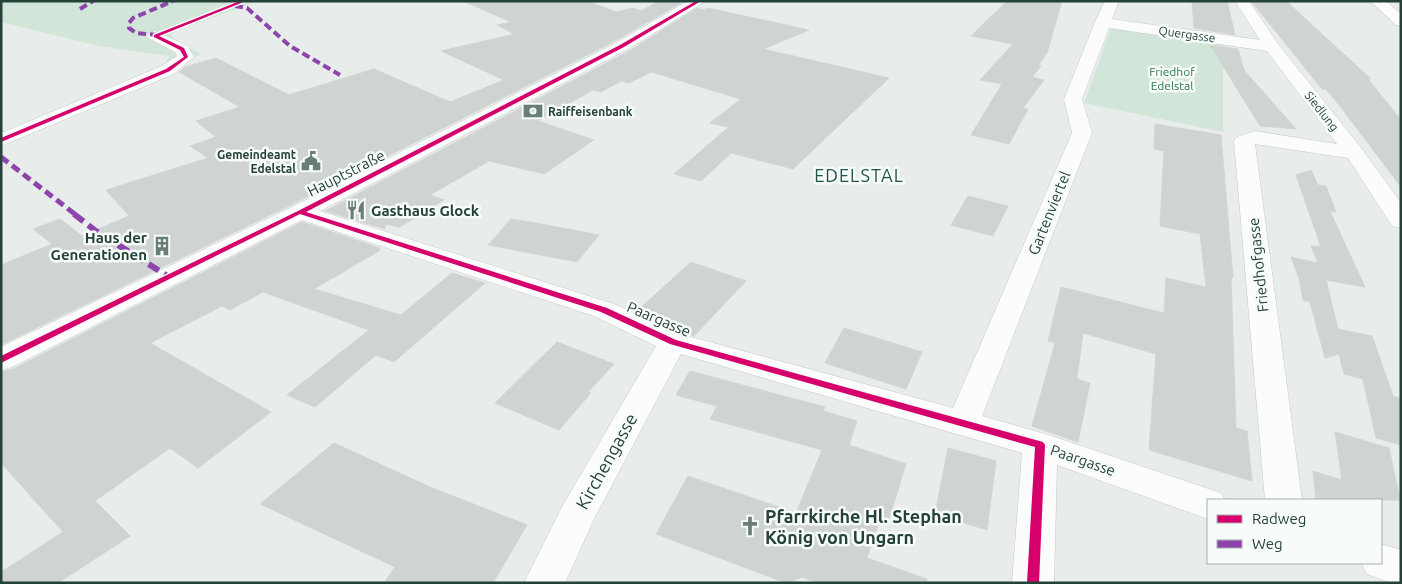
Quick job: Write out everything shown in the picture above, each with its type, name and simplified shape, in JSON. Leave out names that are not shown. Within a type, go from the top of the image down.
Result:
[{"type":"street","name":"Hauptstraße","points":[[1,360],[300,212],[622,46],[699,1]]},
{"type":"street","name":"Siedlung","points":[[1242,1],[1272,47],[1355,153],[1401,221]]},
{"type":"street","points":[[1377,1],[1401,22]]},
{"type":"street","name":"Quergasse","points":[[1107,12],[1272,47]]},
{"type":"street","name":"Gartenviertel","points":[[963,423],[1082,133],[1073,99],[1107,12]]},
{"type":"street","points":[[1,140],[168,70],[186,57],[182,48],[155,36]]},
{"type":"street","name":"Friedhofgasse","points":[[1284,499],[1244,142],[1255,137],[1355,153]]},
{"type":"street","name":"Paargasse","points":[[300,212],[604,310],[673,342],[1040,445],[1207,504]]},
{"type":"street","name":"Kirchengasse","points":[[544,583],[576,516],[673,342]]},
{"type":"street","points":[[1033,583],[1040,445]]},
{"type":"street","points":[[1382,562],[1401,568]]},
{"type":"green space","points":[[1,1],[258,1],[178,30],[171,35],[177,42],[202,54],[163,70],[169,56],[99,46],[1,22]]},
{"type":"green space","name":"Friedhof Edelstal","points":[[1112,25],[1223,42],[1223,132],[1084,103]]},
{"type":"building","points":[[463,1],[587,1],[616,12],[633,8],[641,11],[659,1],[681,3],[615,41],[291,205],[1,345],[1,265],[52,244],[33,229],[60,219],[82,236],[129,216],[106,190],[208,158],[190,146],[216,137],[196,121],[240,107],[179,72],[185,67],[216,58],[289,95],[374,69],[450,102],[504,80],[441,51],[514,34],[497,25],[511,22]]},
{"type":"building","points":[[1007,1],[1062,1],[1047,53],[1038,65],[1041,66],[1032,77],[1044,80],[1023,108],[1028,109],[1009,144],[971,135],[1002,84],[980,80],[1013,44],[971,36]]},
{"type":"building","points":[[1192,1],[1227,1],[1235,35],[1194,28]]},
{"type":"building","points":[[1251,1],[1286,1],[1371,79],[1368,79],[1401,120],[1401,187],[1343,110],[1326,89],[1322,89]]},
{"type":"building","points":[[697,8],[703,10],[708,8],[809,30],[763,49],[889,78],[793,169],[731,153],[701,181],[674,174],[729,127],[710,123],[741,99],[651,72],[629,83],[621,81],[601,92],[593,90],[538,121],[594,140],[544,174],[489,161],[430,195],[444,200],[400,227],[386,224],[385,229],[325,211],[629,51]]},
{"type":"building","points":[[1210,45],[1238,49],[1244,70],[1296,129],[1260,126]]},
{"type":"building","points":[[1155,124],[1221,135],[1233,278],[1231,277],[1236,428],[1247,431],[1252,481],[1149,450],[1156,354],[1083,333],[1077,379],[1090,383],[1078,442],[1032,426],[1055,343],[1048,341],[1061,287],[1164,313],[1166,278],[1206,287],[1200,234],[1160,226],[1164,151],[1154,149]]},
{"type":"building","points":[[1311,170],[1318,185],[1326,186],[1336,212],[1330,211],[1365,287],[1326,280],[1338,329],[1372,336],[1393,396],[1401,399],[1401,445],[1376,438],[1363,379],[1344,374],[1339,354],[1325,358],[1310,302],[1303,300],[1299,278],[1291,257],[1318,263],[1311,246],[1321,247],[1296,175]]},
{"type":"building","points":[[968,196],[1008,206],[993,236],[951,225]]},
{"type":"building","points":[[511,219],[599,235],[577,262],[488,245]]},
{"type":"building","points":[[302,222],[380,248],[379,251],[314,289],[401,315],[452,273],[485,283],[394,362],[376,355],[315,407],[287,395],[369,330],[263,292],[230,310],[222,306],[150,343],[271,412],[198,468],[170,448],[95,501],[130,536],[58,583],[1,583],[1,572],[63,532],[1,463],[1,372],[13,369]]},
{"type":"building","points":[[691,262],[746,281],[694,336],[636,312]]},
{"type":"building","points":[[844,328],[922,352],[906,389],[825,363]]},
{"type":"building","points":[[557,342],[614,364],[588,392],[591,393],[559,430],[495,403]]},
{"type":"building","points":[[690,371],[825,407],[823,411],[857,421],[849,445],[906,464],[889,519],[881,516],[867,558],[927,579],[927,583],[818,583],[802,577],[790,582],[783,582],[656,534],[688,476],[796,513],[822,450],[710,419],[717,406],[676,395]]},
{"type":"building","points":[[1335,432],[1389,448],[1400,500],[1316,499],[1313,471],[1342,480]]},
{"type":"building","points":[[334,443],[430,487],[527,525],[493,583],[384,583],[395,567],[260,504]]},
{"type":"building","points":[[948,448],[996,461],[987,530],[935,514]]},
{"type":"marked path","points":[[80,9],[93,1]]},
{"type":"marked path","points":[[158,35],[136,33],[129,28],[129,23],[133,18],[173,1]]},
{"type":"marked path","points":[[235,6],[247,8],[290,46],[340,75]]},
{"type":"marked path","points":[[1,157],[96,231],[169,277]]},
{"type":"cycle path","points":[[155,36],[244,1]]},
{"type":"cycle path","points":[[1,360],[300,212],[622,46],[699,1]]},
{"type":"cycle path","points":[[1,140],[168,70],[186,57],[182,49],[155,36]]},
{"type":"cycle path","points":[[300,212],[604,310],[673,342],[1040,445],[1033,583]]},
{"type":"place","name":"Raiffeisenbank","points":[[533,111]]},
{"type":"place","name":"Gemeindeamt Edelstal","points":[[311,161]]},
{"type":"place","name":"Gasthaus Glock","points":[[356,210]]},
{"type":"place","name":"Haus der Generationen","points":[[162,246]]},
{"type":"place","name":"Pfarrkirche Hl. Stephan König von Ungarn","points":[[750,526]]},
{"type":"district","name":"EDELSTAL","points":[[859,175]]}]
